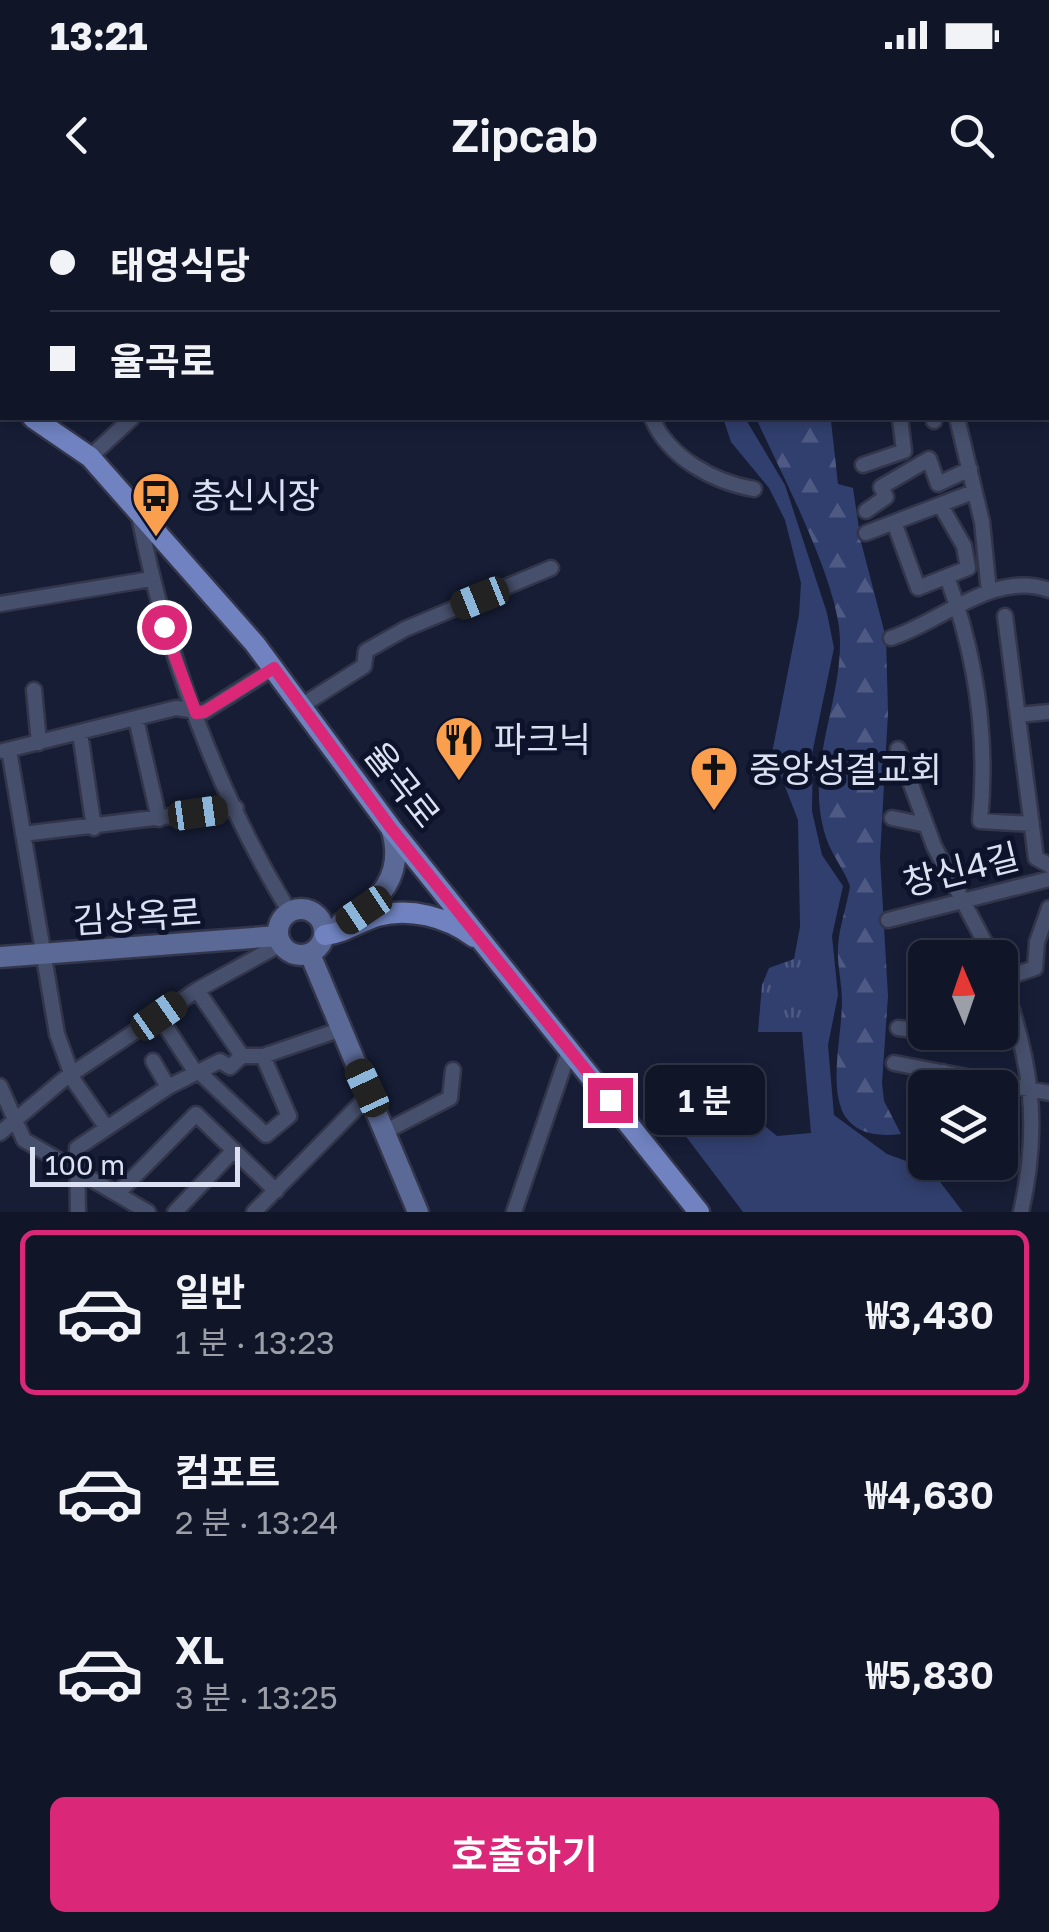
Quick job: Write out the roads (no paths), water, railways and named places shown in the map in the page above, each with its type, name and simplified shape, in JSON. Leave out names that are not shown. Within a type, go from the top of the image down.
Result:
[{"type":"main road","name":"율곡로","points":[[36,420],[90,457],[274,668],[391,828],[699,1212]]},
{"type":"main road","points":[[325,931],[378,916],[432,916],[458,924],[495,954]]},
{"type":"street","points":[[90,457],[130,420]]},
{"type":"street","points":[[654,420],[683,459],[730,483],[754,489]]},
{"type":"street","points":[[863,465],[904,451],[900,420]]},
{"type":"street","points":[[958,420],[987,556],[989,592]]},
{"type":"street","points":[[866,511],[886,497],[882,488],[928,459],[938,484],[970,469]]},
{"type":"street","points":[[866,534],[974,492]]},
{"type":"street","points":[[894,525],[918,588],[947,577],[968,568],[964,546],[941,506]]},
{"type":"street","points":[[137,510],[151,580],[196,713],[258,860],[289,910]]},
{"type":"street","points":[[302,706],[364,666],[366,651],[397,633],[552,568]]},
{"type":"street","points":[[947,577],[968,635],[981,738],[980,821],[1032,824]]},
{"type":"street","points":[[0,604],[151,580]]},
{"type":"street","points":[[891,638],[989,592],[1036,586],[1049,590]]},
{"type":"street","points":[[1005,616],[1036,858],[1049,865]]},
{"type":"street","points":[[106,1128],[73,1074],[57,1034],[24,834],[4,751],[176,708],[204,712],[274,668]]},
{"type":"street","points":[[34,690],[40,743]]},
{"type":"street","points":[[1018,715],[1049,712]]},
{"type":"street","points":[[136,719],[159,818]]},
{"type":"street","points":[[80,733],[94,828]]},
{"type":"street","points":[[898,749],[926,825],[984,940]]},
{"type":"street","points":[[24,834],[236,808]]},
{"type":"street","points":[[892,818],[926,825]]},
{"type":"street","points":[[325,931],[364,910],[392,880],[396,844],[391,828]]},
{"type":"street","name":"창신4길","points":[[888,920],[1049,879]]},
{"type":"street","points":[[289,910],[313,912],[325,931],[321,946],[310,954],[289,952],[280,940],[281,918],[289,910]]},
{"type":"street","points":[[1018,972],[1035,968],[1048,915]]},
{"type":"street","points":[[0,1133],[73,1074],[197,990],[280,940]]},
{"type":"street","name":"김상옥로","points":[[0,957],[280,940]]},
{"type":"street","points":[[310,954],[418,1212]]},
{"type":"street","points":[[197,990],[242,1056]]},
{"type":"street","points":[[159,1016],[198,1073],[266,1135],[288,1116],[263,1056]]},
{"type":"street","points":[[1018,1025],[1032,1090],[1028,1180],[1021,1212]]},
{"type":"street","points":[[898,1028],[908,1030]]},
{"type":"street","points":[[78,1212],[77,1148],[168,1087],[220,1061],[230,1067],[242,1056],[263,1056],[339,1030]]},
{"type":"street","points":[[514,1212],[570,1048]]},
{"type":"street","points":[[154,1061],[168,1087]]},
{"type":"street","points":[[894,1063],[914,1070]]},
{"type":"street","points":[[386,1131],[450,1098],[453,1070]]},
{"type":"street","points":[[0,1086],[24,1140],[148,1212]]},
{"type":"street","points":[[1018,1088],[1049,1094]]},
{"type":"street","points":[[254,1212],[370,1094]]},
{"type":"street","points":[[117,1194],[196,1114],[276,1191]]},
{"type":"street","points":[[176,1212],[234,1150]]},
{"type":"place","name":"충신시장","points":[[156,538]]},
{"type":"place","name":"파크닉","points":[[459,782]]},
{"type":"place","name":"중앙성결교회","points":[[714,812]]}]
